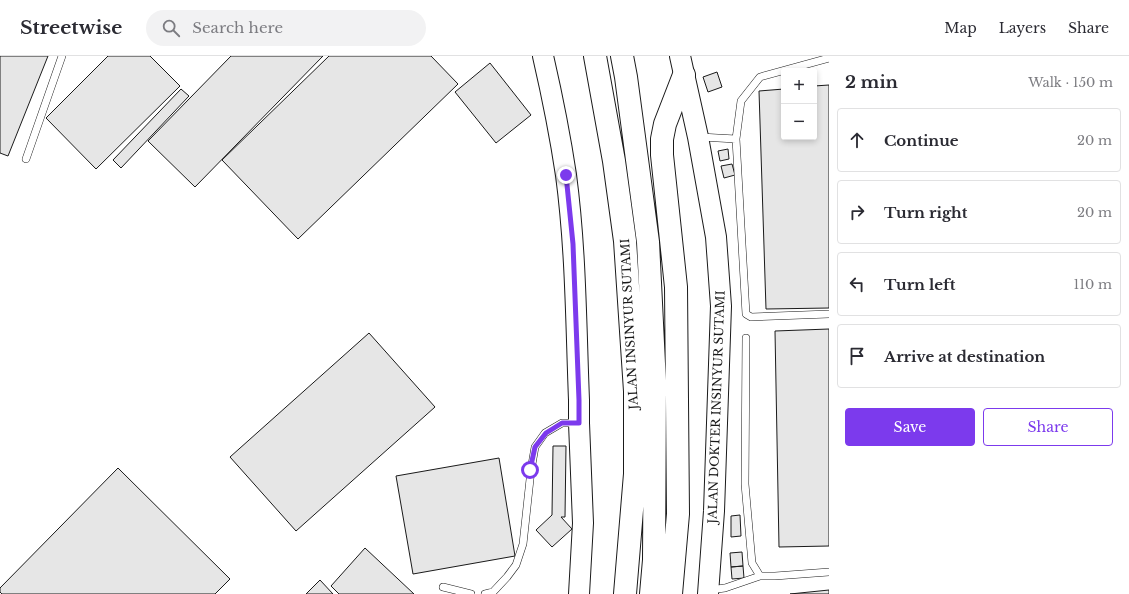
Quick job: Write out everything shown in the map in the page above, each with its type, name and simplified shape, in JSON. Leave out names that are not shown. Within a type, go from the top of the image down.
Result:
[{"type":"highway","name":"JALAN INSINYUR SUTAMI","points":[[595,56],[614,161],[625,241],[635,391],[635,474],[625,594]]},
{"type":"highway","name":"JALAN INSINYUR SUTAMI","points":[[622,56],[648,242],[655,384],[654,560],[651,594]]},
{"type":"highway","points":[[671,594],[678,514],[676,287],[662,155],[662,139],[682,61]]},
{"type":"street","points":[[543,56],[553,101],[566,175],[573,244],[584,523],[579,594]]},
{"type":"street","name":"JALAN DOKTER INSINYUR SUTAMI","points":[[682,61],[698,137],[716,238],[721,306],[715,479],[708,592]]},
{"type":"lane","points":[[26,160],[62,56]]},
{"type":"lane","points":[[829,58],[760,77],[741,101],[736,139],[746,314],[751,317],[829,314]]},
{"type":"lane","points":[[698,137],[736,139]]},
{"type":"lane","points":[[746,338],[745,484],[752,563],[760,576]]},
{"type":"lane","points":[[485,594],[493,592],[516,565],[524,544],[530,470],[535,447],[546,433],[562,423],[579,423]]},
{"type":"lane","points":[[708,592],[760,576],[829,572]]},
{"type":"lane","points":[[443,587],[471,594]]},
{"type":"building","points":[[0,56],[48,56],[8,156],[0,153]]},
{"type":"building","points":[[108,56],[150,56],[180,86],[96,169],[46,118]]},
{"type":"building","points":[[231,56],[323,56],[195,187],[148,141]]},
{"type":"building","points":[[329,56],[431,56],[458,84],[298,239],[222,160]]},
{"type":"building","points":[[490,63],[531,115],[496,143],[455,92]]},
{"type":"building","points":[[717,72],[722,87],[708,92],[703,77]]},
{"type":"building","points":[[829,85],[829,308],[766,309],[759,91],[781,89],[781,140],[817,140],[817,86]]},
{"type":"building","points":[[181,89],[189,96],[121,168],[113,160]]},
{"type":"building","points":[[728,149],[729,159],[720,161],[718,151]]},
{"type":"building","points":[[732,164],[735,175],[724,178],[721,166]]},
{"type":"building","points":[[829,329],[829,546],[779,547],[775,331]]},
{"type":"building","points":[[369,333],[435,407],[296,531],[230,457]]},
{"type":"building","points":[[553,446],[566,446],[565,517],[561,517],[572,529],[552,547],[536,530],[552,515]]},
{"type":"building","points":[[499,458],[515,556],[413,574],[396,476]]},
{"type":"building","points":[[118,468],[230,579],[215,594],[2,594],[0,592],[0,588]]},
{"type":"building","points":[[740,515],[741,536],[731,537],[731,516]]},
{"type":"building","points":[[365,548],[414,594],[339,594],[331,586]]},
{"type":"building","points":[[742,552],[743,566],[731,567],[730,553]]},
{"type":"building","points":[[743,566],[744,578],[732,579],[731,567]]},
{"type":"building","points":[[320,580],[333,594],[306,594]]},
{"type":"building","points":[[829,590],[829,594],[790,594]]},
{"type":"route","points":[[530,470],[535,447],[546,433],[562,423],[579,423],[573,244],[566,175]]}]
